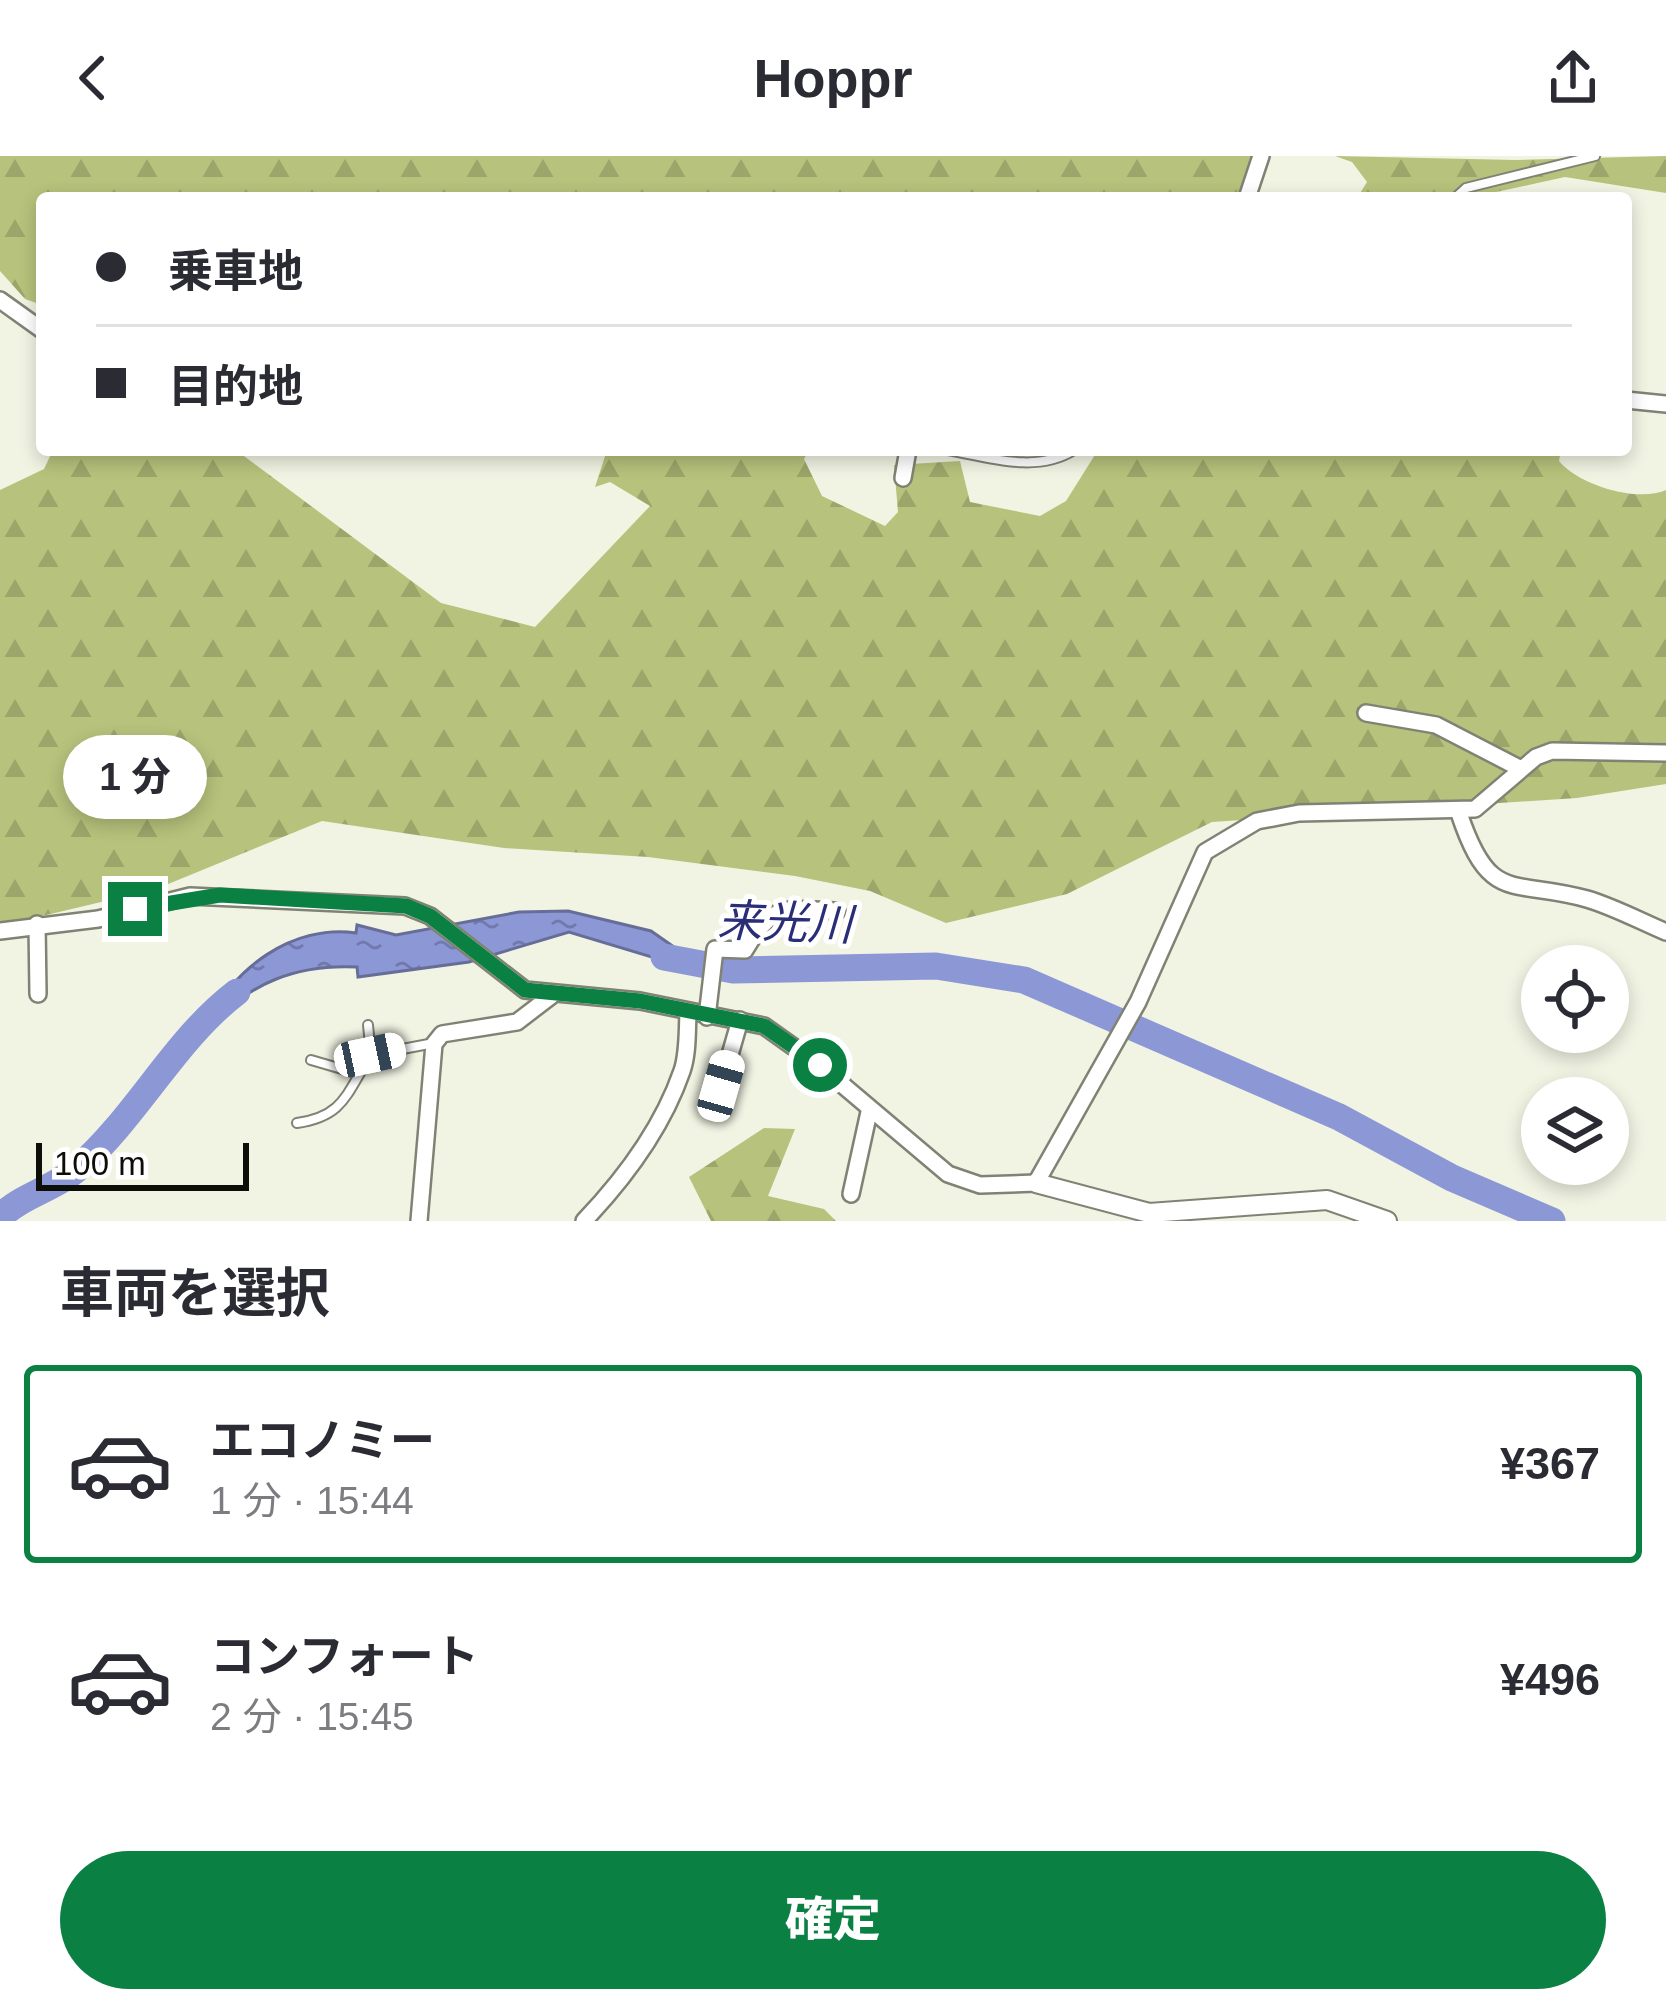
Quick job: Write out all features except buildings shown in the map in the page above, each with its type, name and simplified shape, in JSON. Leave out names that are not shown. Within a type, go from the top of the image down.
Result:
[{"type":"street","points":[[1249,192],[1261,156]]},
{"type":"street","points":[[0,300],[36,326]]},
{"type":"street","points":[[1632,401],[1666,404]]},
{"type":"street","points":[[904,478],[907,456]]},
{"type":"street","points":[[1366,712],[1436,725],[1521,769]]},
{"type":"street","points":[[1036,1183],[1138,1002],[1205,852],[1233,832],[1257,820],[1299,813],[1386,809],[1459,813],[1475,809],[1521,769],[1552,751],[1666,753]]},
{"type":"street","points":[[1459,813],[1474,851],[1492,877],[1535,894],[1590,900],[1666,932]]},
{"type":"street","points":[[0,931],[220,895],[387,903],[430,916],[525,990],[640,1001],[688,1015],[740,1020],[782,1035],[948,1174],[980,1185],[1036,1183],[1152,1217],[1327,1201],[1387,1221]]},
{"type":"street","points":[[707,1017],[715,949],[746,950],[764,918],[782,908],[837,911]]},
{"type":"street","points":[[37,925],[38,994]]},
{"type":"street","points":[[419,1221],[435,1042],[442,1034],[467,1027],[517,1022],[551,996]]},
{"type":"street","points":[[584,1221],[637,1156],[684,1068],[688,1015]]},
{"type":"street","points":[[721,1086],[740,1020]]},
{"type":"street","points":[[851,1194],[869,1112]]},
{"type":"lane","points":[[1462,192],[1595,156]]},
{"type":"lane","points":[[983,456],[1026,463],[1063,456]]},
{"type":"lane","points":[[298,1123],[327,1118],[338,1110],[370,1055],[368,1025]]},
{"type":"lane","points":[[370,1055],[435,1042]]},
{"type":"lane","points":[[311,1060],[358,1074]]},
{"type":"green space","points":[[0,156],[1263,156],[1251,192],[36,192],[36,303],[25,299],[0,271]]},
{"type":"green space","points":[[1335,156],[1515,160],[1666,156],[1666,193],[1565,177],[1496,192],[1361,192],[1367,182],[1352,162]]},
{"type":"green space","points":[[50,456],[244,456],[441,603],[535,627],[650,506],[610,482],[595,487],[605,456],[806,456],[822,496],[885,526],[898,512],[894,465],[960,461],[970,502],[1040,516],[1066,501],[1094,456],[1560,456],[1568,470],[1594,484],[1625,493],[1666,490],[1666,784],[1577,798],[1212,822],[1067,894],[946,923],[870,891],[795,876],[648,857],[504,848],[322,821],[156,889],[0,926],[0,490],[44,469]]},
{"type":"green space","points":[[764,1128],[795,1129],[768,1196],[824,1209],[836,1221],[711,1221],[689,1177]]},
{"type":"water","points":[[568,911],[651,931],[697,963],[688,968],[569,932],[469,962],[358,977],[357,967],[294,973],[241,998],[207,1026],[248,969],[288,943],[333,932],[356,933],[357,925],[396,935],[519,912]]},
{"type":"waterway","name":"来光川","points":[[664,957],[733,970],[936,966],[1024,980],[1339,1117],[1452,1178],[1552,1221]]},
{"type":"waterway","name":"来光川","points":[[0,1217],[79,1167],[194,1032],[237,992]]},
{"type":"route","points":[[135,909],[190,896],[220,895],[406,906],[430,916],[525,990],[640,1001],[674,1012],[764,1026],[820,1065]]}]
